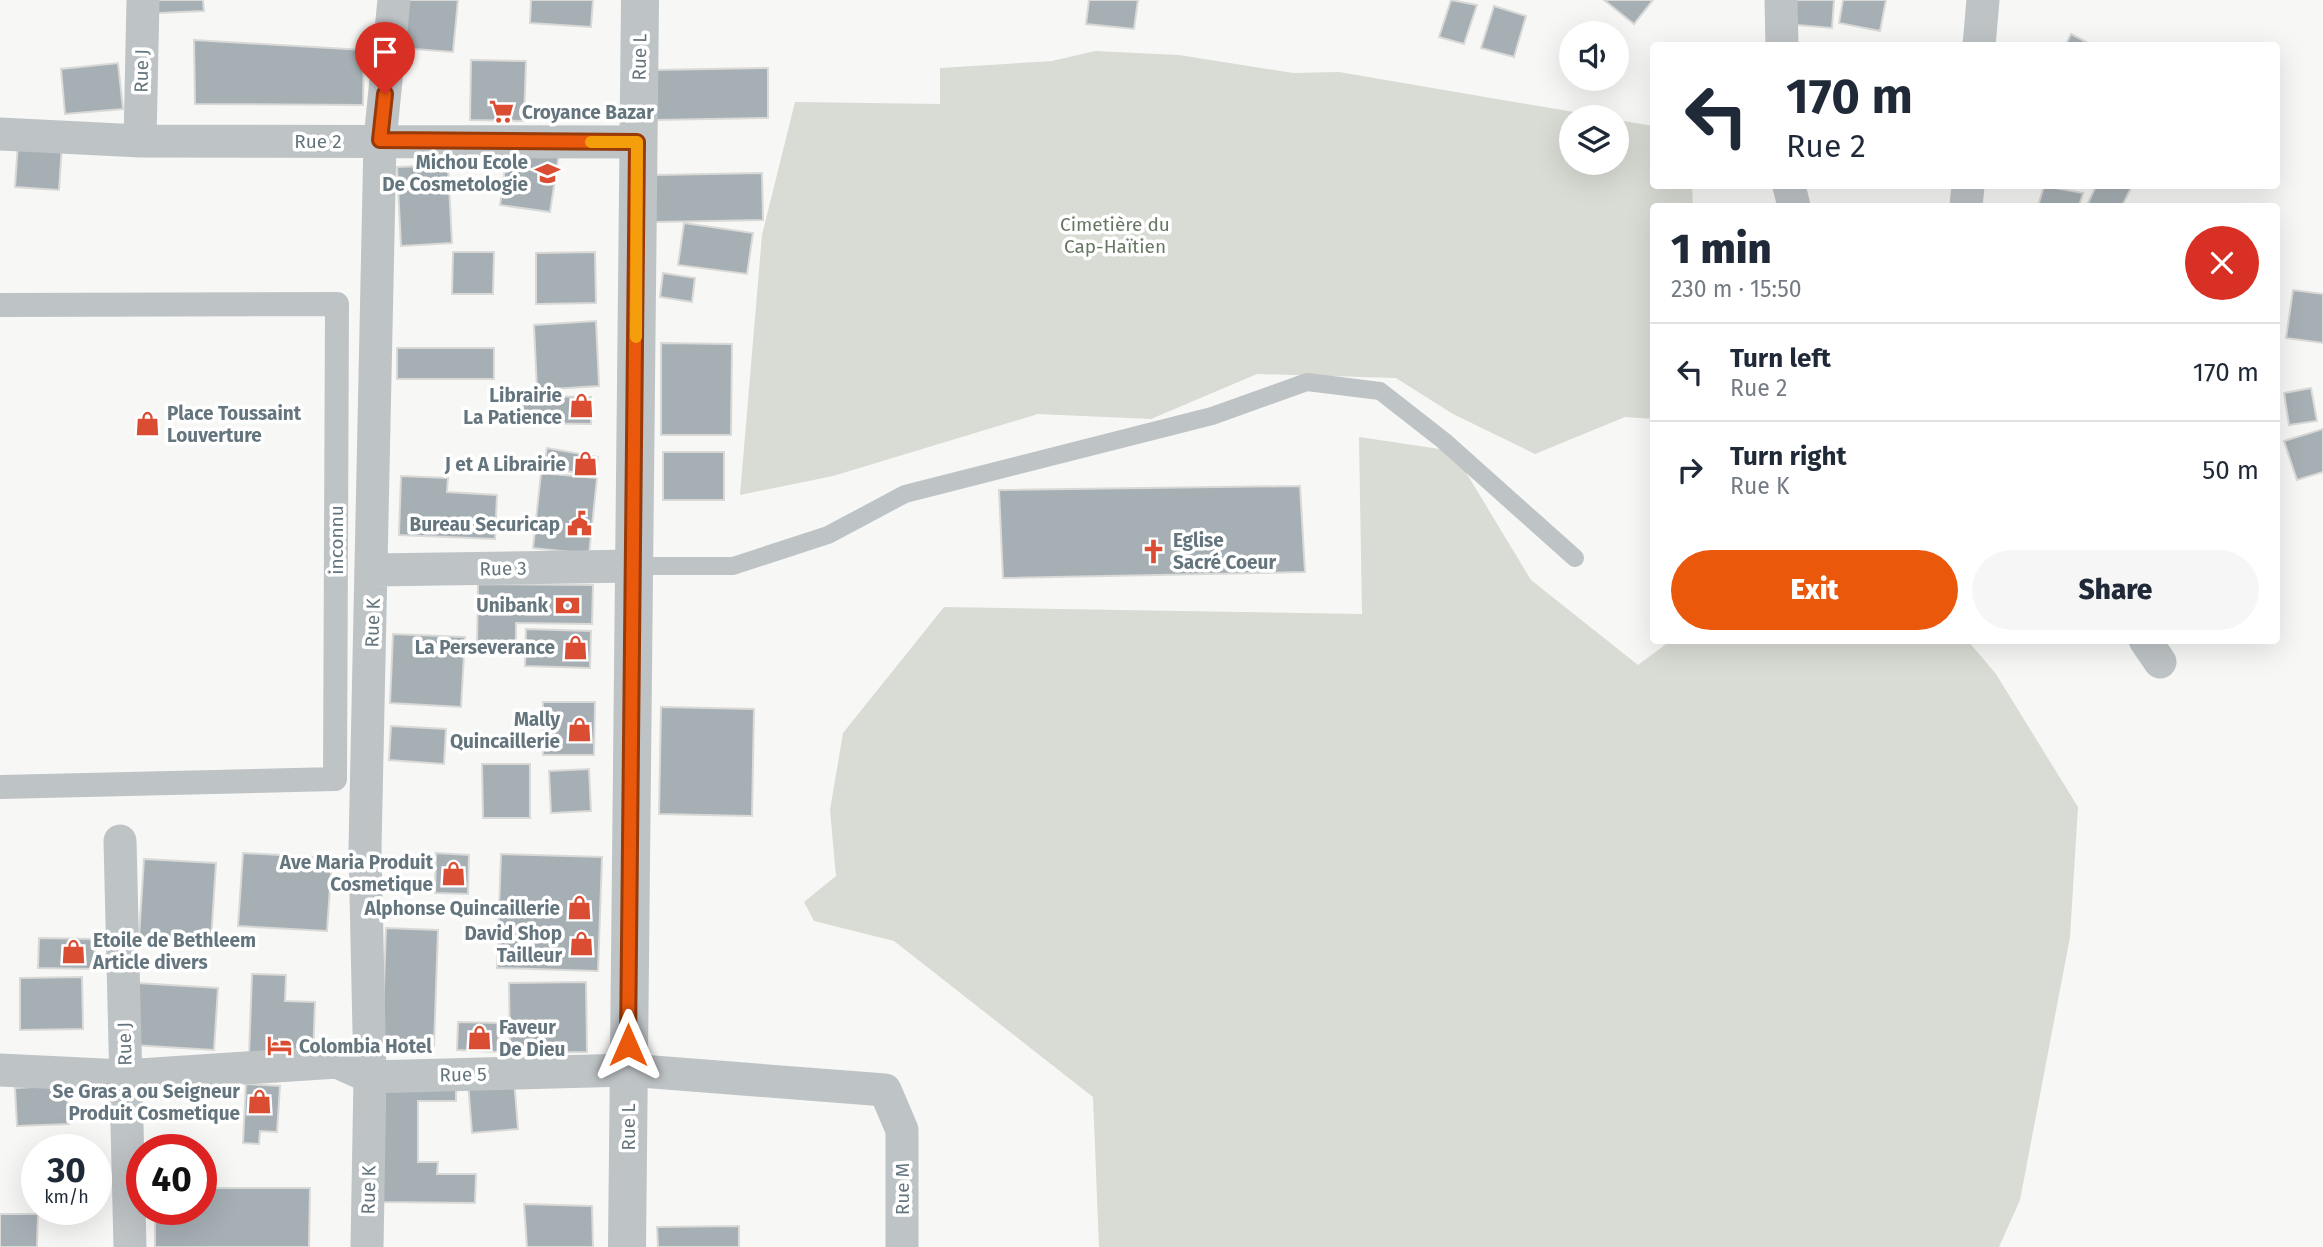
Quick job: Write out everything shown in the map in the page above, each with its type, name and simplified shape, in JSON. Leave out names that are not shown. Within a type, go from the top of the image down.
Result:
[{"type":"street","name":"Rue J","points":[[140,141],[143,0]]},
{"type":"street","name":"Rue K","points":[[367,1247],[370,1077],[365,849],[380,140],[394,0]]},
{"type":"street","name":"Rue L","points":[[627,1247],[640,0]]},
{"type":"street","points":[[1782,0],[1782,42]]},
{"type":"street","points":[[1979,42],[1983,0]]},
{"type":"street","name":"Rue 2","points":[[0,134],[140,141],[637,142]]},
{"type":"street","name":"inconnu","points":[[0,305],[337,304],[335,779],[0,787]]},
{"type":"street","name":"Rue 3","points":[[373,570],[634,566]]},
{"type":"street","name":"Rue J","points":[[120,841],[130,1247]]},
{"type":"street","name":"Rue 5","points":[[0,1070],[124,1076],[337,1062],[370,1077],[628,1070],[885,1090],[902,1130]]},
{"type":"street","name":"Rue M","points":[[902,1130],[902,1247]]},
{"type":"lane","points":[[634,566],[733,566],[828,535],[905,494],[1212,416],[1307,382],[1380,391],[1444,441],[1575,558]]},
{"type":"green space","name":"Cimetière du Cap-Haïtien","points":[[1095,51],[1179,55],[1293,73],[1339,72],[1559,110],[1559,175],[1629,175],[1629,122],[1650,125],[1650,189],[1692,189],[1693,203],[1650,203],[1650,419],[1625,417],[1535,454],[1453,414],[1396,378],[1257,374],[1151,419],[1038,414],[833,476],[740,495],[762,235],[795,102],[940,104],[940,68],[1052,61]]},
{"type":"green space","points":[[1359,437],[1453,451],[1531,580],[1638,665],[1666,644],[1971,644],[1996,674],[2078,807],[2070,937],[2020,1200],[1999,1247],[1099,1247],[1093,1097],[894,941],[814,921],[804,902],[836,876],[830,810],[843,733],[944,607],[1362,614]]},
{"type":"building","points":[[158,0],[203,0],[204,11],[158,13]]},
{"type":"building","points":[[404,0],[458,0],[453,52],[400,48]]},
{"type":"building","points":[[531,0],[593,0],[591,27],[530,23]]},
{"type":"building","points":[[1089,0],[1138,0],[1134,29],[1086,24]]},
{"type":"building","points":[[1451,0],[1477,5],[1464,44],[1439,37]]},
{"type":"building","points":[[1604,0],[1653,0],[1634,24]]},
{"type":"building","points":[[1788,0],[1834,0],[1832,28],[1786,24]]},
{"type":"building","points":[[1843,0],[1886,0],[1880,31],[1839,23]]},
{"type":"building","points":[[1494,6],[1526,16],[1514,57],[1481,48]]},
{"type":"building","points":[[2071,34],[2086,42],[2067,42]]},
{"type":"building","points":[[194,40],[364,50],[363,105],[195,104]]},
{"type":"building","points":[[471,60],[526,61],[524,121],[470,120]]},
{"type":"building","points":[[118,63],[123,109],[65,114],[61,69]]},
{"type":"building","points":[[768,68],[768,118],[655,120],[654,70]]},
{"type":"building","points":[[18,142],[62,145],[59,190],[15,187]]},
{"type":"building","points":[[508,147],[559,154],[550,212],[500,205]]},
{"type":"building","points":[[448,165],[452,243],[401,246],[397,167]]},
{"type":"building","points":[[762,173],[763,220],[655,222],[655,175]]},
{"type":"building","points":[[2043,189],[2083,193],[2080,203],[2039,203]]},
{"type":"building","points":[[2095,189],[2130,189],[2124,203],[2088,203]]},
{"type":"building","points":[[684,223],[753,233],[747,274],[678,265]]},
{"type":"building","points":[[453,252],[494,252],[493,294],[452,294]]},
{"type":"building","points":[[595,252],[596,303],[536,304],[536,253]]},
{"type":"building","points":[[663,273],[695,278],[692,302],[660,297]]},
{"type":"building","points":[[2293,290],[2323,294],[2323,343],[2286,338]]},
{"type":"building","points":[[596,321],[599,386],[537,390],[534,325]]},
{"type":"building","points":[[661,343],[732,344],[731,435],[661,435]]},
{"type":"building","points":[[397,348],[494,348],[494,379],[397,379]]},
{"type":"building","points":[[2311,388],[2317,421],[2289,425],[2284,393]]},
{"type":"building","points":[[523,396],[591,397],[591,424],[523,423]]},
{"type":"building","points":[[2323,429],[2323,472],[2297,480],[2284,441]]},
{"type":"building","points":[[547,448],[598,457],[594,476],[544,467]]},
{"type":"building","points":[[663,452],[724,452],[724,500],[663,500]]},
{"type":"building","points":[[541,473],[597,478],[589,554],[533,548]]},
{"type":"building","points":[[401,476],[448,478],[447,492],[497,495],[495,539],[399,535]]},
{"type":"building","name":"Eglise Sacré Coeur","points":[[1300,486],[1305,572],[1003,578],[999,490]]},
{"type":"building","points":[[478,584],[593,585],[592,624],[516,623],[516,647],[477,647]]},
{"type":"building","points":[[526,629],[591,631],[590,668],[525,666]]},
{"type":"building","points":[[393,634],[465,637],[461,707],[390,703]]},
{"type":"building","points":[[543,702],[595,702],[594,755],[543,755]]},
{"type":"building","points":[[661,707],[754,709],[752,816],[659,814]]},
{"type":"building","points":[[391,726],[446,729],[444,764],[389,760]]},
{"type":"building","points":[[482,764],[530,764],[530,818],[483,818]]},
{"type":"building","points":[[589,769],[591,811],[551,813],[549,771]]},
{"type":"building","points":[[243,853],[332,858],[327,931],[238,926]]},
{"type":"building","points":[[436,853],[469,855],[468,894],[435,893]]},
{"type":"building","points":[[501,854],[602,857],[598,971],[497,968]]},
{"type":"building","points":[[144,859],[216,863],[211,941],[139,937]]},
{"type":"building","points":[[386,928],[438,930],[434,1046],[382,1043]]},
{"type":"building","points":[[39,938],[95,939],[94,969],[38,968]]},
{"type":"building","points":[[252,974],[286,975],[285,1001],[315,1002],[313,1057],[249,1055]]},
{"type":"building","points":[[82,977],[83,1029],[20,1030],[20,978]]},
{"type":"building","points":[[586,982],[587,1052],[510,1053],[509,983]]},
{"type":"building","points":[[137,983],[218,988],[214,1050],[133,1045]]},
{"type":"building","points":[[458,1022],[499,1023],[498,1052],[457,1050]]},
{"type":"building","points":[[514,1079],[518,1129],[472,1133],[468,1083]]},
{"type":"building","points":[[246,1084],[280,1086],[277,1132],[260,1131],[259,1144],[243,1143]]},
{"type":"building","points":[[67,1085],[69,1124],[17,1126],[15,1088]]},
{"type":"building","points":[[383,1088],[456,1088],[456,1101],[418,1101],[418,1162],[438,1162],[437,1174],[476,1174],[475,1203],[382,1202]]},
{"type":"building","points":[[217,1188],[310,1188],[309,1247],[155,1247],[155,1225],[217,1225]]},
{"type":"building","points":[[524,1204],[592,1206],[593,1247],[527,1247]]},
{"type":"building","points":[[0,1214],[21,1214],[21,1225],[38,1225],[37,1247],[0,1247]]},
{"type":"building","points":[[739,1226],[739,1247],[658,1247],[657,1227]]},
{"type":"slow traffic","points":[[591,142],[637,142],[636,337]]},
{"type":"place","name":"Croyance Bazar","points":[[502,112]]},
{"type":"place","name":"Michou Ecole De Cosmetologie","points":[[548,173]]},
{"type":"place","name":"Librairie La Patience","points":[[582,406]]},
{"type":"place","name":"Place Toussaint Louverture","points":[[147,424]]},
{"type":"place","name":"J et A Librairie","points":[[586,464]]},
{"type":"place","name":"Bureau Securicap","points":[[580,524]]},
{"type":"place","name":"Eglise Sacré Coeur","points":[[1153,551]]},
{"type":"place","name":"Unibank","points":[[568,605]]},
{"type":"place","name":"La Perseverance","points":[[575,647]]},
{"type":"place","name":"Mally Quincaillerie","points":[[580,730]]},
{"type":"place","name":"Ave Maria Produit Cosmetique","points":[[453,873]]},
{"type":"place","name":"Alphonse Quincaillerie","points":[[580,908]]},
{"type":"place","name":"David Shop Tailleur","points":[[582,944]]},
{"type":"place","name":"Etoile de Bethleem Article divers","points":[[73,951]]},
{"type":"place","name":"Faveur De Dieu","points":[[479,1038]]},
{"type":"place","name":"Colombia Hotel","points":[[279,1046]]},
{"type":"place","name":"Se Gras a ou Seigneur Produit Cosmetique","points":[[260,1102]]},
{"type":"route","points":[[385,94],[380,140],[637,142],[628,1045]]}]
